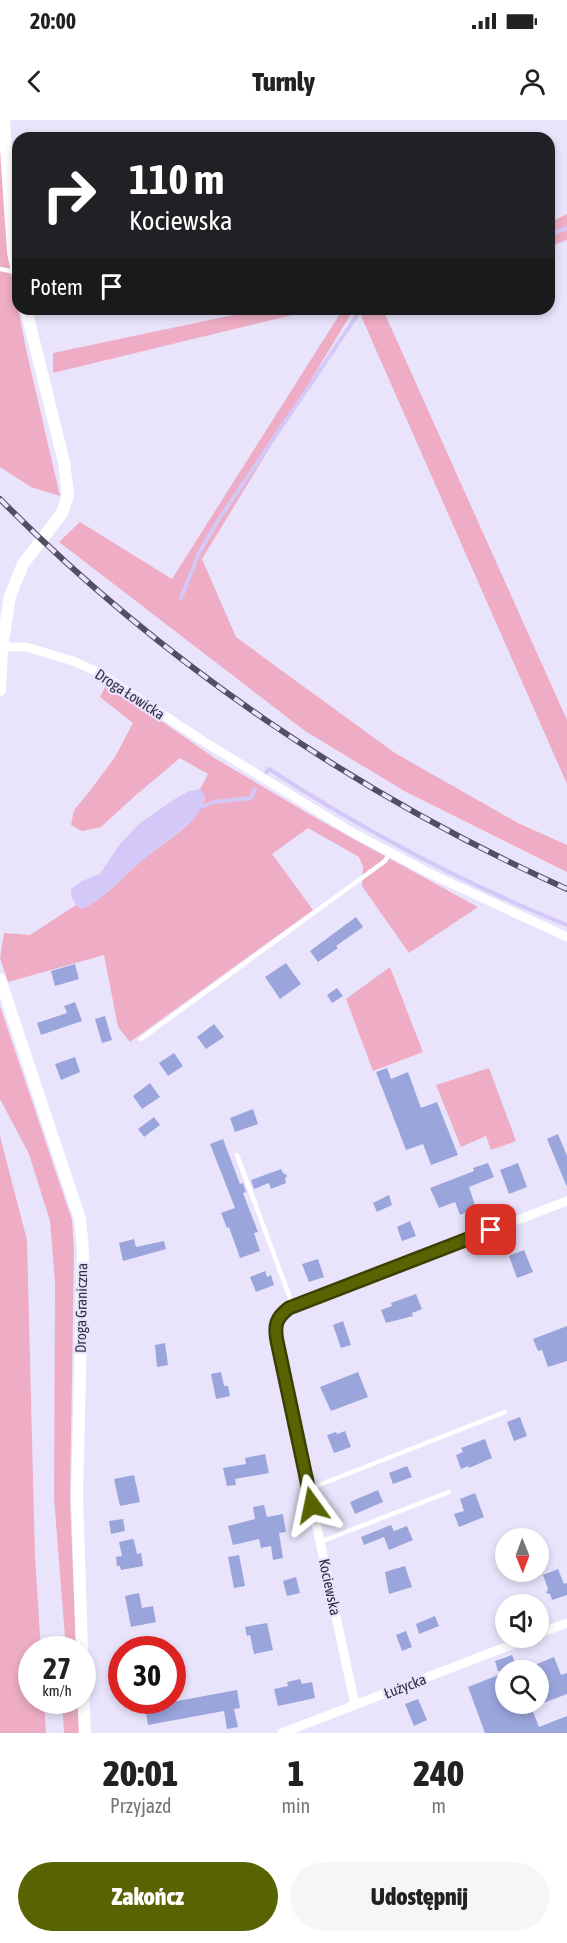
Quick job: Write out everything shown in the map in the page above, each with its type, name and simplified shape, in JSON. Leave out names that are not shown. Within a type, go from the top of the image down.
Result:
[{"type":"street","points":[[4,120],[12,237]]},
{"type":"street","points":[[0,690],[2,647],[9,596],[23,564],[62,513],[68,495],[64,462],[27,315]]},
{"type":"street","name":"Droga Łowicka","points":[[2,647],[26,647],[73,660],[98,672],[203,741],[355,834],[433,875],[567,937]]},
{"type":"street","name":"Droga Graniczna","points":[[0,979],[80,1219],[83,1250],[76,1496],[81,1636]]},
{"type":"street","points":[[293,1306],[567,1201]]},
{"type":"street","name":"Kociewska","points":[[293,1306],[280,1314],[275,1331],[356,1705]]},
{"type":"street","points":[[549,1630],[567,1623]]},
{"type":"street","name":"Łużycka","points":[[282,1733],[503,1648]]},
{"type":"street","points":[[84,1714],[85,1733]]},
{"type":"lane","points":[[141,1039],[385,861],[390,853]]},
{"type":"lane","points":[[237,1155],[293,1306]]},
{"type":"lane","points":[[309,1489],[505,1412]]},
{"type":"lane","points":[[320,1542],[449,1492]]},
{"type":"shaded area","points":[[0,138],[8,258],[12,278],[12,315],[19,315],[60,496],[31,487],[0,467]]},
{"type":"shaded area","points":[[567,214],[567,240],[555,245],[555,220]]},
{"type":"shaded area","points":[[234,315],[292,315],[53,373],[53,353]]},
{"type":"shaded area","points":[[339,315],[350,315],[202,559],[236,637],[395,753],[518,823],[567,845],[567,872],[406,792],[305,731],[59,542],[80,522],[172,579]]},
{"type":"shaded area","points":[[361,315],[385,315],[567,720],[567,784]]},
{"type":"shaded area","points":[[107,683],[216,759],[321,821],[478,907],[409,953],[362,886],[363,867],[359,857],[308,828],[272,854],[313,910],[130,1042],[118,1027],[104,955],[8,982],[0,958],[4,933],[30,935],[76,905],[82,909],[98,899],[189,823],[198,812],[205,797],[200,789],[208,774],[180,758],[101,827],[82,831],[71,825],[74,810],[115,757],[133,723],[100,697]]},
{"type":"shaded area","points":[[200,789],[205,796],[201,807],[189,823],[91,904],[82,909],[77,905],[72,898],[71,889],[82,881],[100,874],[120,844],[140,823],[178,797],[189,791]]},
{"type":"shaded area","points":[[390,967],[423,1052],[373,1071],[346,999]]},
{"type":"shaded area","points":[[0,1006],[72,1220],[74,1253],[70,1498],[75,1636],[65,1636],[54,1498],[55,1282],[50,1221],[29,1154],[0,1099]]},
{"type":"shaded area","points":[[489,1068],[516,1141],[491,1150],[486,1136],[461,1147],[436,1085]]},
{"type":"shaded area","points":[[0,1136],[27,1240],[35,1557],[40,1636],[18,1636],[18,1714],[45,1714],[46,1733],[0,1733]]},
{"type":"shaded area","points":[[63,1714],[78,1714],[79,1733],[64,1733]]},
{"type":"building","points":[[356,917],[363,927],[318,962],[310,951]]},
{"type":"building","points":[[286,963],[301,984],[280,999],[265,977]]},
{"type":"building","points":[[75,964],[79,979],[55,986],[51,971]]},
{"type":"building","points":[[337,988],[343,996],[332,1003],[327,995]]},
{"type":"building","points":[[75,1002],[82,1021],[41,1035],[37,1023],[67,1013],[64,1006]]},
{"type":"building","points":[[105,1016],[112,1040],[102,1043],[95,1019]]},
{"type":"building","points":[[214,1024],[224,1037],[206,1049],[197,1037]]},
{"type":"building","points":[[174,1053],[183,1066],[168,1076],[159,1063]]},
{"type":"building","points":[[75,1057],[80,1072],[61,1080],[55,1064]]},
{"type":"building","points":[[387,1068],[391,1079],[408,1072],[421,1108],[437,1102],[458,1155],[431,1165],[423,1144],[406,1150],[376,1072]]},
{"type":"building","points":[[150,1083],[160,1097],[142,1109],[133,1096]]},
{"type":"building","points":[[253,1109],[258,1124],[235,1132],[230,1118]]},
{"type":"building","points":[[154,1117],[160,1125],[144,1137],[138,1129]]},
{"type":"building","points":[[558,1134],[567,1156],[567,1187],[547,1139]]},
{"type":"building","points":[[223,1139],[240,1184],[243,1183],[246,1192],[243,1193],[258,1232],[254,1233],[260,1251],[240,1258],[229,1227],[227,1228],[221,1213],[235,1208],[210,1144]]},
{"type":"building","points":[[488,1163],[494,1177],[469,1187],[476,1208],[460,1215],[455,1202],[439,1208],[430,1188],[474,1171],[473,1168]]},
{"type":"building","points":[[518,1163],[527,1187],[509,1194],[500,1170]]},
{"type":"building","points":[[281,1169],[287,1175],[286,1183],[271,1189],[269,1183],[254,1189],[251,1180]]},
{"type":"building","points":[[389,1195],[392,1205],[377,1212],[373,1203]]},
{"type":"building","points":[[410,1221],[416,1236],[402,1241],[397,1227]]},
{"type":"building","points":[[134,1239],[136,1247],[164,1241],[166,1249],[123,1261],[119,1243]]},
{"type":"building","points":[[524,1250],[533,1272],[517,1278],[509,1256]]},
{"type":"building","points":[[318,1259],[324,1277],[309,1282],[302,1264]]},
{"type":"building","points":[[265,1271],[267,1277],[271,1275],[274,1285],[256,1292],[250,1277]]},
{"type":"building","points":[[416,1294],[422,1309],[412,1313],[413,1316],[386,1323],[381,1310],[392,1306],[391,1303]]},
{"type":"building","points":[[343,1321],[351,1345],[341,1348],[333,1325]]},
{"type":"building","points":[[567,1326],[567,1361],[548,1367],[542,1350],[538,1351],[533,1339]]},
{"type":"building","points":[[165,1343],[168,1365],[157,1367],[155,1345]]},
{"type":"building","points":[[221,1372],[224,1386],[228,1386],[230,1396],[216,1399],[211,1374]]},
{"type":"building","points":[[358,1372],[368,1397],[331,1411],[320,1387]]},
{"type":"building","points":[[520,1417],[527,1436],[514,1441],[507,1422]]},
{"type":"building","points":[[345,1431],[351,1447],[334,1453],[327,1435]]},
{"type":"building","points":[[485,1439],[492,1458],[461,1469],[456,1455],[463,1452],[461,1448]]},
{"type":"building","points":[[265,1454],[269,1473],[235,1479],[236,1485],[227,1486],[223,1468],[246,1464],[245,1458]]},
{"type":"building","points":[[407,1466],[412,1477],[393,1484],[389,1473]]},
{"type":"building","points":[[134,1475],[140,1502],[120,1506],[114,1479]]},
{"type":"building","points":[[378,1490],[383,1502],[355,1514],[350,1502]]},
{"type":"building","points":[[475,1493],[484,1517],[459,1527],[454,1514],[464,1511],[460,1499]]},
{"type":"building","points":[[264,1505],[267,1517],[283,1514],[286,1532],[279,1533],[283,1558],[273,1560],[271,1546],[261,1548],[259,1539],[233,1545],[228,1526],[255,1519],[253,1507]]},
{"type":"building","points":[[123,1519],[125,1531],[111,1534],[109,1521]]},
{"type":"building","points":[[391,1525],[394,1531],[407,1526],[413,1540],[389,1550],[384,1537],[364,1545],[361,1537]]},
{"type":"building","points":[[132,1539],[137,1554],[141,1553],[143,1566],[121,1570],[120,1566],[117,1566],[116,1557],[122,1556],[119,1542]]},
{"type":"building","points":[[239,1555],[245,1586],[234,1588],[228,1557]]},
{"type":"building","points":[[405,1566],[412,1587],[389,1594],[385,1572]]},
{"type":"building","points":[[558,1569],[564,1584],[567,1583],[567,1595],[552,1600],[550,1594],[546,1593],[548,1589],[546,1582],[549,1582],[549,1573]]},
{"type":"building","points":[[296,1577],[300,1593],[287,1596],[283,1581]]},
{"type":"building","points":[[139,1593],[142,1608],[153,1606],[156,1622],[131,1627],[125,1596]]},
{"type":"building","points":[[435,1616],[439,1626],[419,1634],[416,1624]]},
{"type":"building","points":[[267,1623],[273,1650],[254,1654],[250,1635],[247,1636],[245,1627]]},
{"type":"building","points":[[406,1631],[412,1647],[402,1651],[396,1635]]},
{"type":"building","points":[[512,1655],[514,1660],[498,1660]]},
{"type":"building","points":[[554,1657],[561,1675],[567,1673],[567,1694],[549,1701],[549,1660],[547,1660]]},
{"type":"building","points":[[495,1676],[495,1714],[534,1714],[539,1727],[567,1716],[567,1733],[485,1733],[468,1687]]},
{"type":"building","points":[[300,1679],[302,1684],[312,1682],[315,1698],[278,1706],[274,1689],[288,1686],[287,1682]]},
{"type":"building","points":[[237,1690],[240,1708],[234,1709],[238,1727],[227,1729],[224,1711],[148,1725],[146,1714],[186,1714],[186,1699]]},
{"type":"building","points":[[418,1699],[427,1720],[414,1726],[405,1704]]},
{"type":"waterway","points":[[555,233],[567,228]]},
{"type":"waterway","points":[[181,598],[199,553],[217,522],[357,315]]},
{"type":"waterway","points":[[264,775],[269,769],[414,854],[528,909],[567,925]]},
{"type":"waterway","points":[[201,807],[214,802],[251,798],[255,789]]},
{"type":"railway","points":[[0,499],[62,559],[127,615],[195,669],[266,720],[338,767],[413,811],[489,852],[567,889]]},
{"type":"route","points":[[312,1505],[277,1341],[275,1325],[280,1314],[289,1308],[491,1230]]}]
